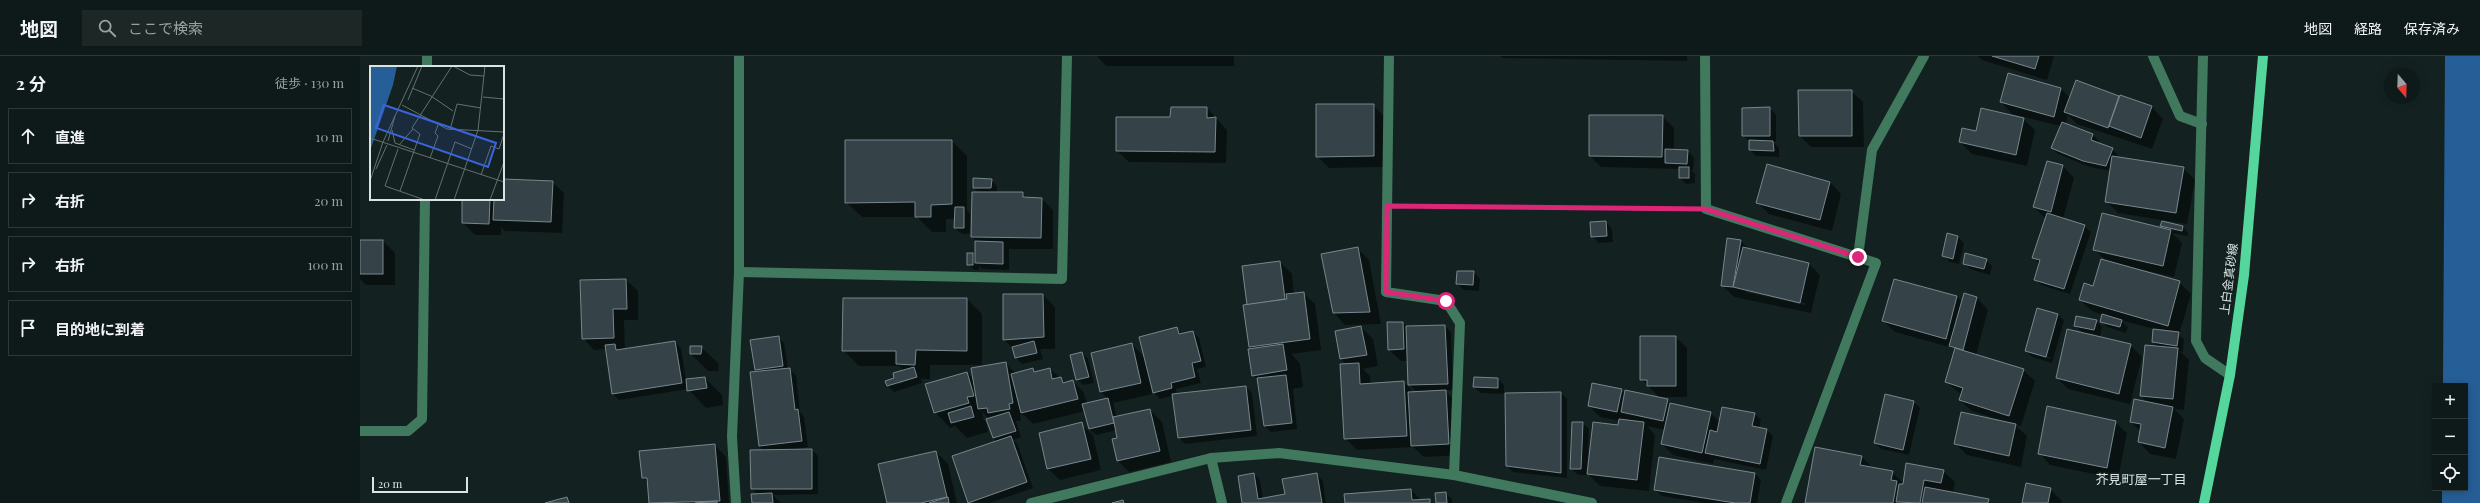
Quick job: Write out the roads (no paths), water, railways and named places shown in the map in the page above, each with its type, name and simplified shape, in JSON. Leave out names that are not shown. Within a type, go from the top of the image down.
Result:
[{"type":"main road","name":"上白金真砂線","points":[[2204,503],[2230,375],[2244,275],[2263,56]]},
{"type":"street","points":[[736,503],[732,437],[739,272],[739,56]]},
{"type":"street","points":[[739,272],[1062,279],[1067,56]]},
{"type":"street","points":[[1389,56],[1386,292],[1446,301],[1460,323],[1454,475]]},
{"type":"street","points":[[1705,56],[1706,209],[1876,263],[1786,503]]},
{"type":"street","points":[[1858,257],[1872,150],[1924,56]]},
{"type":"street","points":[[2154,56],[2180,116],[2202,124]]},
{"type":"street","points":[[2203,56],[2196,341],[2205,358],[2230,375]]},
{"type":"street","points":[[360,431],[408,431],[422,419],[425,200]]},
{"type":"street","points":[[1031,503],[1211,458],[1279,453],[1454,475],[1592,503]]},
{"type":"street","points":[[1211,458],[1222,503]]},
{"type":"water","points":[[2445,56],[2480,56],[2480,503],[2442,503],[2442,491],[2468,491],[2468,383],[2443,383]]},
{"type":"district","name":"芥見町屋一丁目","points":[[2141,479]]}]
